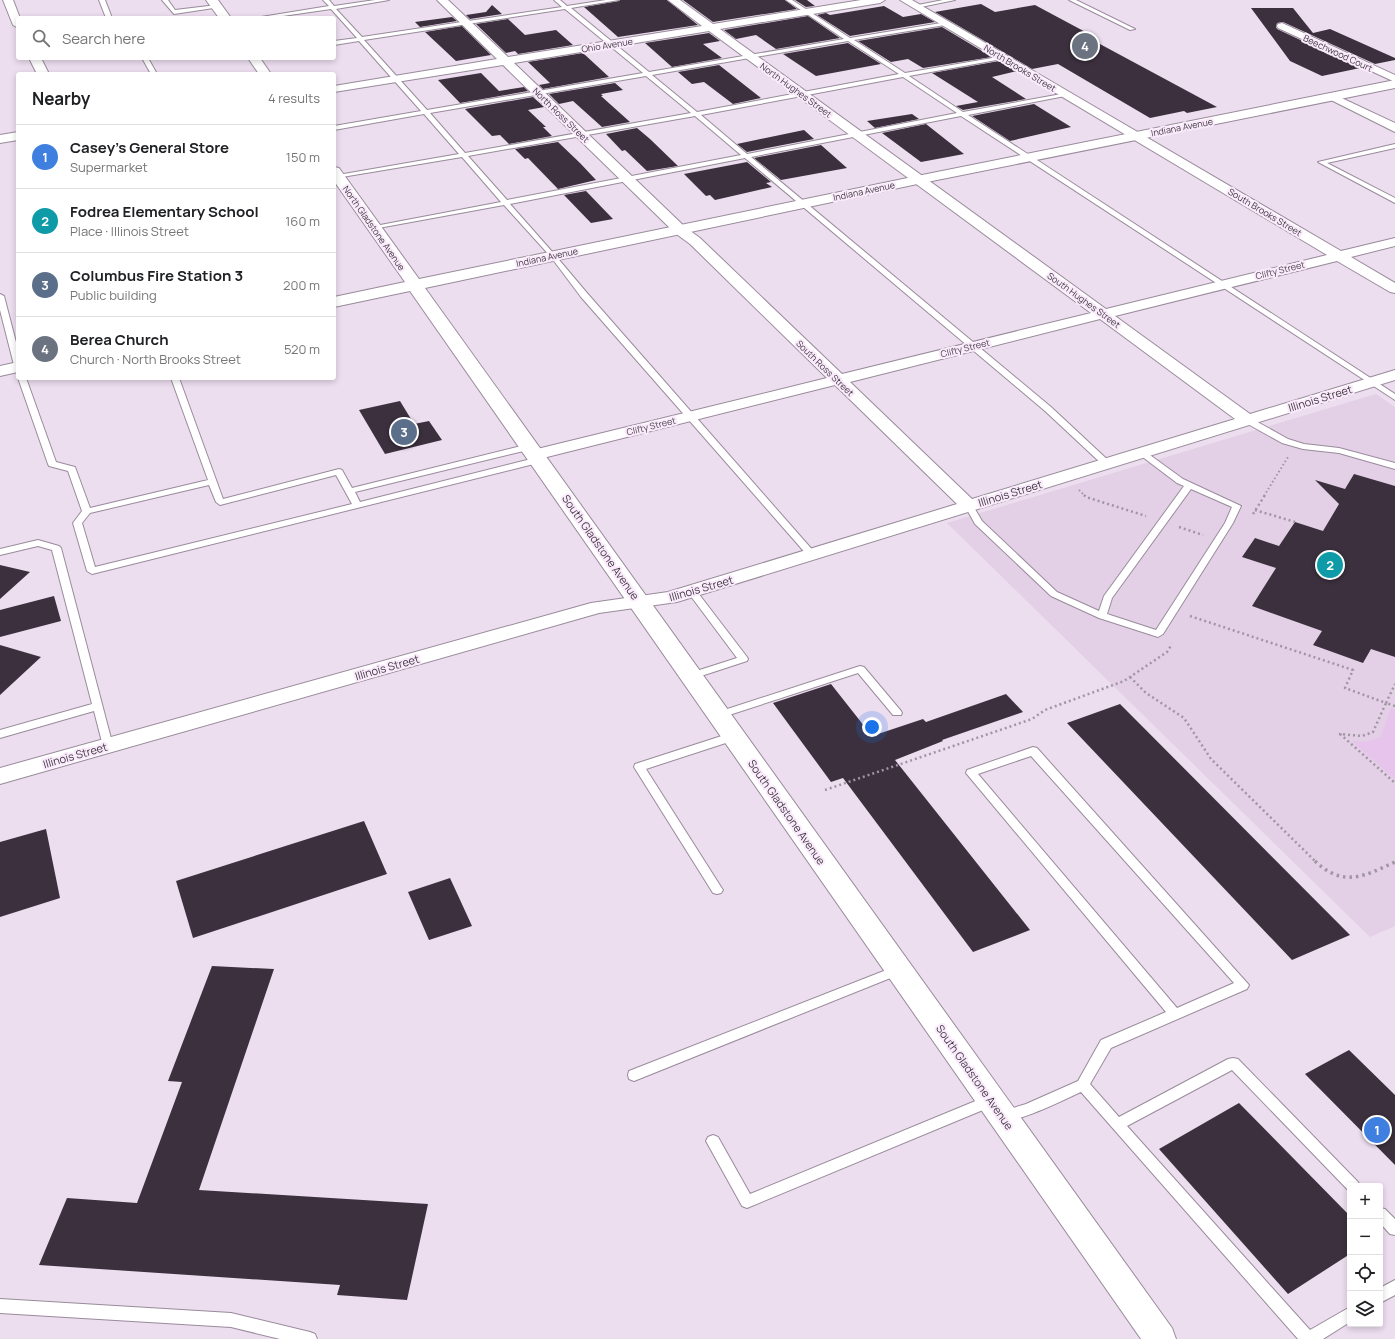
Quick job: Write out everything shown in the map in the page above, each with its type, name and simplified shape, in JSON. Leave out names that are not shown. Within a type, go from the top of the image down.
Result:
[{"type":"street","points":[[8,0],[16,20]]},
{"type":"street","name":"North Ross Street","points":[[442,0],[680,230]]},
{"type":"street","name":"North Hughes Street","points":[[673,0],[918,179]]},
{"type":"street","name":"Ohio Avenue","points":[[336,89],[880,0]]},
{"type":"street","name":"North Brooks Street","points":[[905,0],[1136,136]]},
{"type":"street","points":[[215,3],[224,16]]},
{"type":"street","name":"Beechwood Court","points":[[1282,26],[1395,79]]},
{"type":"street","points":[[36,60],[42,72]]},
{"type":"street","points":[[255,60],[264,72]]},
{"type":"street","name":"Indiana Avenue","points":[[336,302],[918,179],[1395,84]]},
{"type":"street","points":[[1333,97],[1395,128]]},
{"type":"street","points":[[0,139],[16,136]]},
{"type":"street","name":"South Brooks Street","points":[[1136,136],[1395,289]]},
{"type":"street","name":"North Gladstone Avenue","points":[[336,174],[415,285]]},
{"type":"street","name":"South Hughes Street","points":[[918,179],[1249,421]]},
{"type":"street","name":"South Ross Street","points":[[680,230],[695,241],[836,380],[969,506]]},
{"type":"street","name":"Clifty Street","points":[[534,454],[1395,242]]},
{"type":"street","name":"South Gladstone Avenue","points":[[415,285],[1160,1339]]},
{"type":"street","points":[[0,371],[16,367]]},
{"type":"street","name":"Illinois Street","points":[[0,776],[598,607],[670,598],[1395,375]]},
{"type":"lane","points":[[102,0],[108,16]]},
{"type":"lane","points":[[165,0],[174,12],[215,3]]},
{"type":"lane","points":[[326,0],[553,256],[584,295],[812,554]]},
{"type":"lane","points":[[273,16],[386,0]]},
{"type":"lane","points":[[557,0],[695,113],[1048,409],[1107,464]]},
{"type":"lane","points":[[336,43],[616,0]]},
{"type":"lane","points":[[789,0],[1395,398]]},
{"type":"lane","points":[[916,6],[952,0]]},
{"type":"lane","points":[[1072,0],[1132,29]]},
{"type":"lane","points":[[336,128],[945,23]]},
{"type":"lane","points":[[336,174],[464,155],[1002,57]]},
{"type":"lane","points":[[146,60],[153,72]]},
{"type":"lane","points":[[375,228],[506,204],[1065,94]]},
{"type":"lane","points":[[1395,146],[1321,162],[1395,201]]},
{"type":"lane","points":[[0,296],[16,358]]},
{"type":"lane","points":[[23,380],[52,464],[72,469],[87,511]]},
{"type":"lane","points":[[176,380],[220,502],[339,472],[357,505]]},
{"type":"lane","points":[[1249,421],[1285,442],[1339,451],[1395,466]]},
{"type":"lane","points":[[969,506],[978,522],[1054,594],[1102,616],[1158,634],[1229,523],[1237,506],[1180,481],[1143,453]]},
{"type":"lane","points":[[350,492],[534,454]]},
{"type":"lane","points":[[212,482],[87,511],[77,524],[92,572],[357,505],[534,454]]},
{"type":"lane","points":[[1102,616],[1107,598],[1189,485]]},
{"type":"lane","points":[[0,552],[38,543],[56,548],[108,746]]},
{"type":"lane","points":[[691,676],[743,659],[692,591]]},
{"type":"lane","points":[[719,715],[860,669],[897,713]]},
{"type":"lane","points":[[0,734],[98,706]]},
{"type":"lane","points":[[717,890],[639,767],[734,736]]},
{"type":"lane","points":[[713,1141],[747,1202],[997,1109],[1029,1109],[1083,1085],[1106,1044],[1243,985],[1033,751],[971,773],[1175,1014]]},
{"type":"lane","points":[[634,1075],[899,970]]},
{"type":"lane","points":[[1118,1124],[1233,1064],[1350,1183]]},
{"type":"lane","points":[[1083,1085],[1309,1339],[1347,1316]]},
{"type":"lane","points":[[1383,1217],[1395,1229]]},
{"type":"lane","points":[[1383,1294],[1395,1287]]},
{"type":"lane","points":[[0,1306],[231,1320],[310,1339]]},
{"type":"path","points":[[1252,516],[1292,452]]},
{"type":"path","points":[[1255,510],[1295,522]]},
{"type":"path","points":[[1186,622],[1194,609]]},
{"type":"path","points":[[1190,616],[1353,670],[1345,688],[1395,706]]},
{"type":"path","points":[[826,790],[1032,719],[1045,710],[1124,681],[1167,652],[1174,640]]},
{"type":"path","points":[[1130,677],[1146,693],[1184,718],[1211,759],[1324,868],[1338,876],[1356,879],[1395,862]]},
{"type":"path","points":[[1395,684],[1373,732],[1362,736],[1340,734],[1395,783]]},
{"type":"shaded area","points":[[1376,394],[1395,407],[1395,926],[1370,937],[947,523]]},
{"type":"shaded area","points":[[1391,708],[1395,710],[1395,779],[1352,741],[1367,742],[1381,737]]},
{"type":"building","points":[[620,0],[667,0],[698,25],[618,37],[584,7]]},
{"type":"building","points":[[683,0],[785,0],[797,9],[713,22]]},
{"type":"building","points":[[795,0],[807,0],[815,6],[806,7]]},
{"type":"building","points":[[981,4],[995,12],[1035,5],[1091,35],[1085,36],[1217,107],[1187,113],[1184,111],[1150,118],[1058,64],[1032,69],[935,12]]},
{"type":"building","points":[[492,5],[502,14],[470,19],[466,15],[486,12]]},
{"type":"building","points":[[884,6],[903,17],[921,14],[935,22],[850,36],[817,15],[826,13],[830,15]]},
{"type":"building","points":[[1251,8],[1293,8],[1313,33],[1330,29],[1395,58],[1395,60],[1375,64],[1283,22],[1277,23],[1277,29],[1360,68],[1322,76],[1290,61]]},
{"type":"building","points":[[808,16],[840,38],[776,49],[756,35],[736,39],[724,30]]},
{"type":"building","points":[[452,17],[457,21],[420,27],[415,22]]},
{"type":"building","points":[[508,19],[525,35],[556,30],[573,45],[518,54],[515,51],[506,53],[476,24]]},
{"type":"building","points":[[462,26],[491,55],[456,61],[425,32]]},
{"type":"building","points":[[942,27],[992,57],[923,68],[908,59],[891,62],[858,41]]},
{"type":"building","points":[[709,33],[720,41],[703,44],[722,58],[672,67],[645,43]]},
{"type":"building","points":[[848,43],[881,64],[816,76],[783,54]]},
{"type":"building","points":[[583,53],[609,77],[543,89],[539,85],[550,83],[528,62]]},
{"type":"building","points":[[999,61],[1017,71],[992,77],[1026,99],[963,110],[956,106],[978,102],[932,73]]},
{"type":"building","points":[[719,65],[761,98],[733,104],[704,82],[692,84],[678,72]]},
{"type":"building","points":[[481,73],[499,91],[524,87],[528,91],[460,103],[438,80]]},
{"type":"building","points":[[615,83],[623,90],[601,94],[603,96],[601,96],[630,122],[602,127],[573,101],[559,104],[549,94]]},
{"type":"building","points":[[533,97],[544,107],[528,110],[546,127],[543,127],[552,136],[509,144],[500,135],[492,136],[465,109]]},
{"type":"building","points":[[1034,104],[1071,127],[1010,141],[972,116]]},
{"type":"building","points":[[912,114],[919,119],[875,128],[867,121]]},
{"type":"building","points":[[926,124],[964,154],[921,162],[882,133]]},
{"type":"building","points":[[637,128],[678,166],[647,171],[625,150],[622,151],[606,134]]},
{"type":"building","points":[[804,130],[814,139],[747,152],[737,144]]},
{"type":"building","points":[[558,142],[596,180],[558,189],[528,158],[525,159],[515,149]]},
{"type":"building","points":[[821,145],[847,168],[781,180],[754,158]]},
{"type":"building","points":[[747,162],[771,182],[766,183],[772,187],[715,200],[710,195],[706,196],[684,174]]},
{"type":"building","points":[[586,191],[613,219],[591,223],[564,195]]},
{"type":"building","points":[[400,401],[414,424],[429,421],[442,440],[385,454],[359,410]]},
{"type":"building","points":[[1354,474],[1395,486],[1395,657],[1371,649],[1363,663],[1313,645],[1322,631],[1252,606],[1276,568],[1242,557],[1255,538],[1279,546],[1295,522],[1323,531],[1339,504],[1315,480],[1345,489]]},
{"type":"building","points":[[0,565],[30,572],[0,599]]},
{"type":"building","points":[[54,596],[61,621],[0,637],[0,610]]},
{"type":"building","points":[[0,645],[41,657],[0,695]]},
{"type":"building","points":[[831,684],[872,736],[923,719],[926,722],[1006,694],[1023,712],[942,740],[943,741],[895,760],[1030,930],[973,952],[843,778],[831,782],[773,703]]},
{"type":"building","points":[[1120,704],[1350,935],[1292,960],[1067,723]]},
{"type":"building","points":[[364,821],[387,874],[193,938],[176,881]]},
{"type":"building","points":[[46,829],[60,898],[0,917],[0,842]]},
{"type":"building","points":[[450,878],[472,926],[429,940],[408,892]]},
{"type":"building","points":[[212,966],[274,969],[199,1190],[428,1204],[407,1300],[337,1295],[340,1285],[39,1265],[67,1198],[137,1203],[182,1082],[168,1081]]},
{"type":"building","points":[[1349,1050],[1395,1095],[1395,1165],[1305,1074]]},
{"type":"building","points":[[1239,1103],[1347,1213],[1347,1256],[1288,1294],[1159,1149]]},
{"type":"place","name":"Berea Church","points":[[1085,46]]},
{"type":"place","name":"Columbus Fire Station 3","points":[[404,432]]},
{"type":"place","name":"Fodrea Elementary School","points":[[1330,565]]},
{"type":"place","name":"Casey's General Store","points":[[1377,1130]]}]
